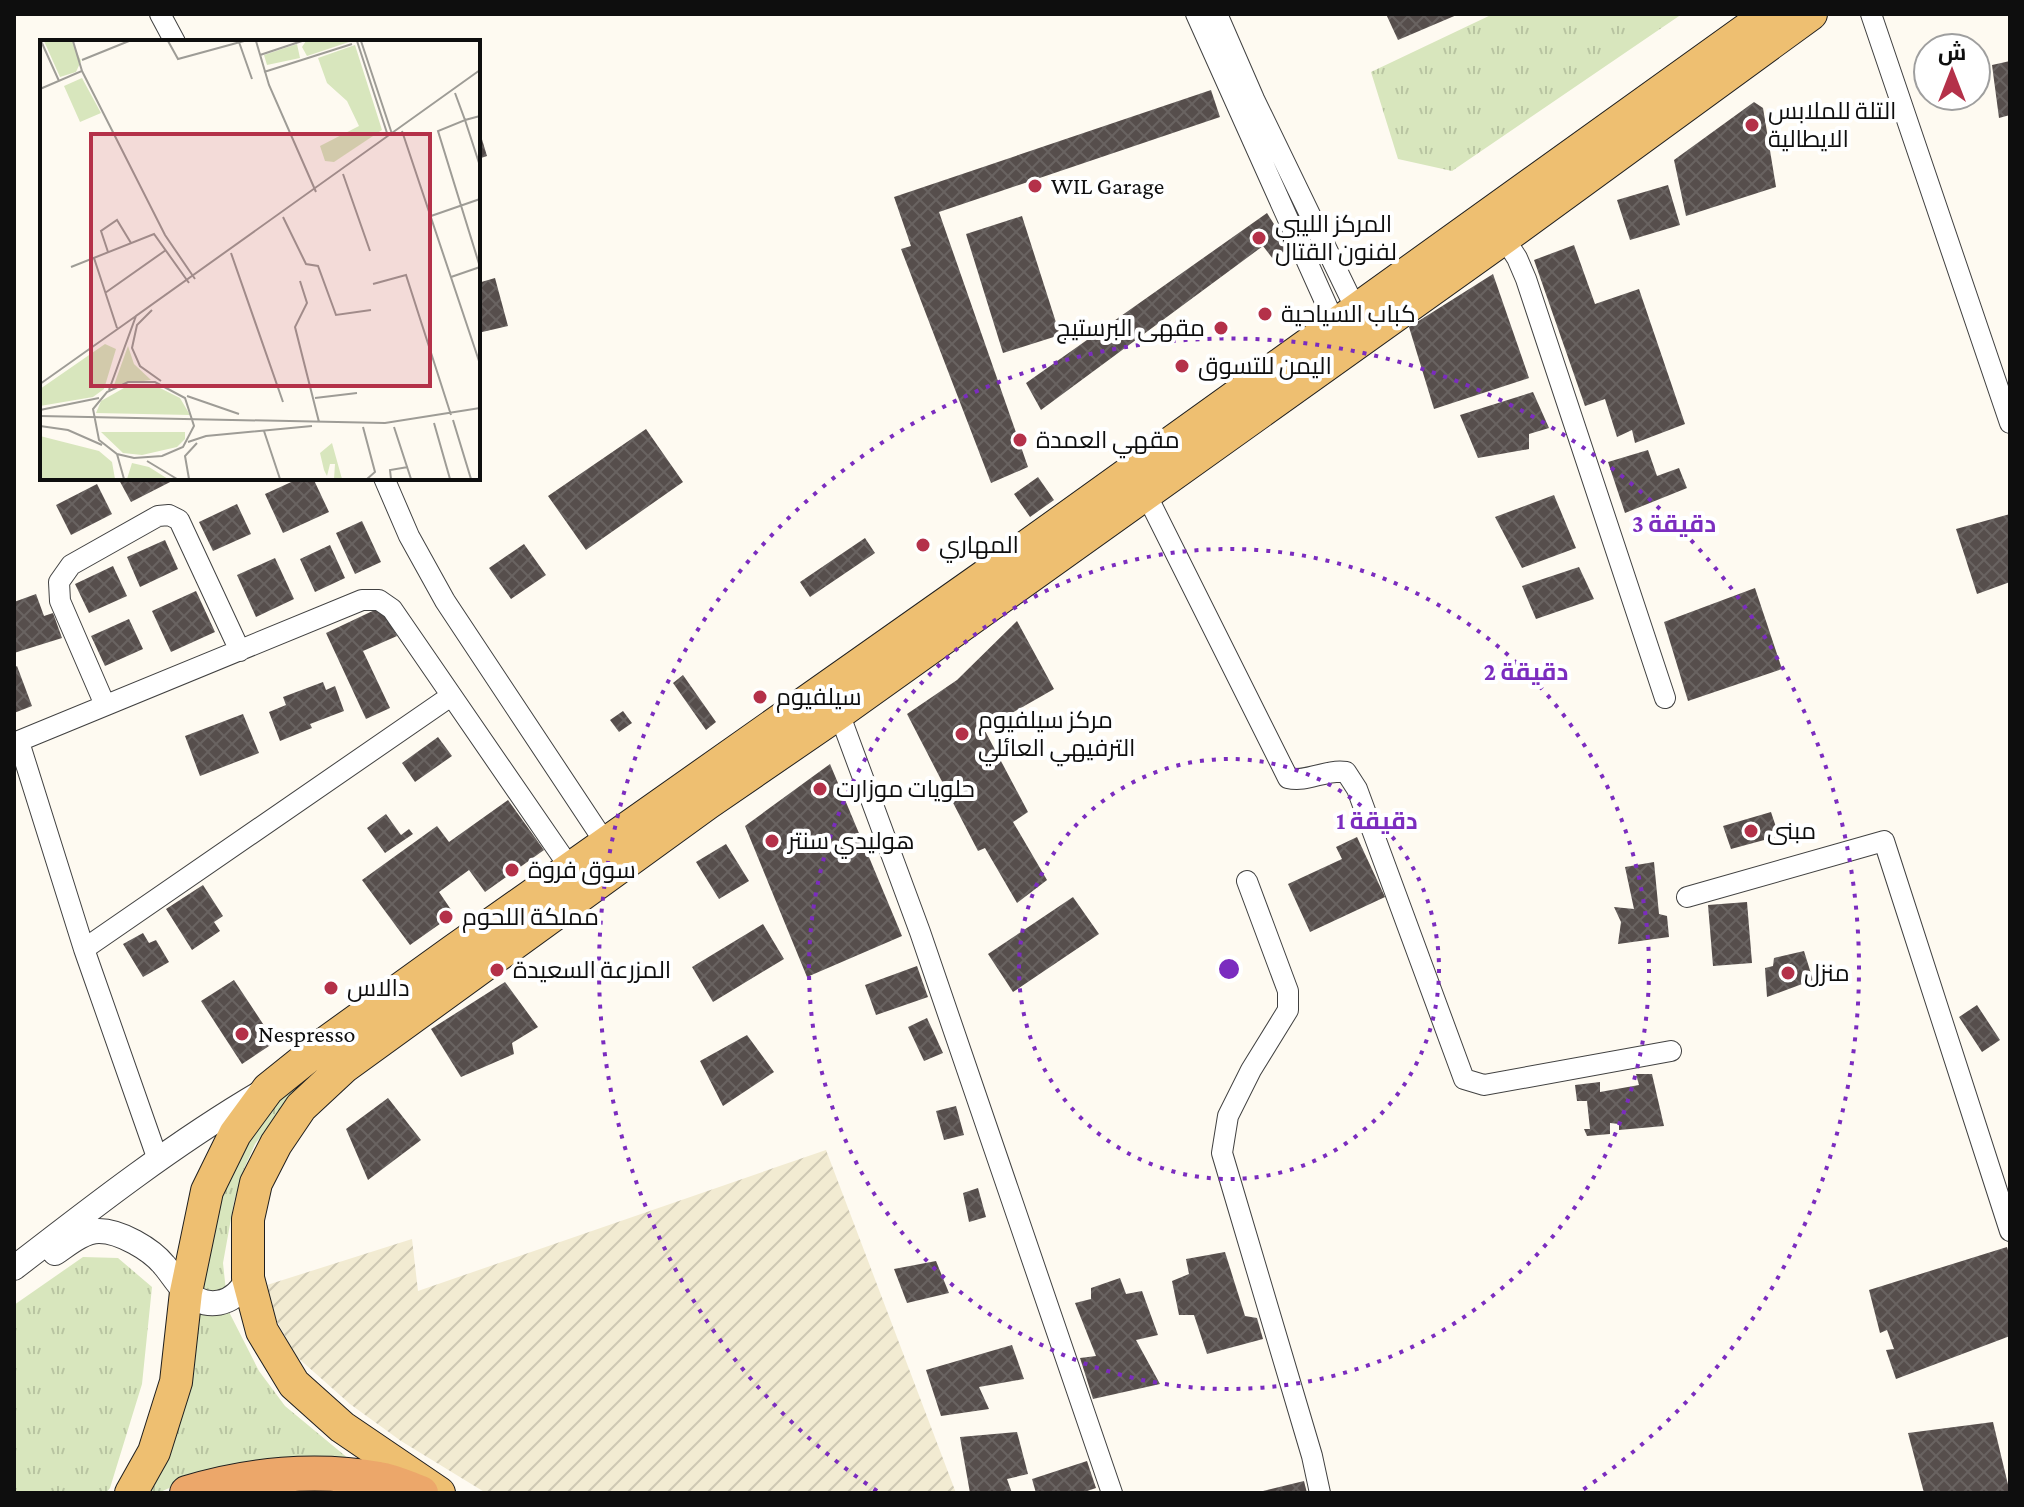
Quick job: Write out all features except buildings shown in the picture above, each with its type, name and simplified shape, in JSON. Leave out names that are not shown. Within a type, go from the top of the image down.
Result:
[{"type":"highway","points":[[187,1493],[225,1481],[316,1473],[382,1479],[421,1493]]},
{"type":"main road","points":[[614,855],[839,713],[1146,494],[1352,330],[1504,238],[1790,18]]},
{"type":"main road","points":[[131,1493],[154,1452],[176,1382],[186,1292],[207,1191],[235,1134],[268,1089],[337,1035],[579,880],[1790,18]]},
{"type":"main road","points":[[439,1493],[342,1427],[294,1384],[262,1331],[248,1278],[248,1219],[256,1183],[276,1144],[301,1107],[344,1067],[579,880]]},
{"type":"street","points":[[160,14],[174,40]]},
{"type":"street","points":[[1196,14],[1246,103],[1352,330]]},
{"type":"street","points":[[1217,14],[1246,103]]},
{"type":"street","points":[[1871,14],[2010,423]]},
{"type":"street","points":[[1504,238],[1526,279],[1665,698]]},
{"type":"street","points":[[385,480],[409,536],[445,601],[614,855]]},
{"type":"street","points":[[1146,494],[1288,778],[1300,781],[1336,770],[1346,772],[1357,789],[1464,1079],[1484,1085],[1671,1051]]},
{"type":"street","points":[[105,705],[60,601],[59,582],[71,565],[158,516],[169,515],[179,520],[240,651]]},
{"type":"street","points":[[158,1160],[16,742],[362,600],[379,600],[392,609],[579,880]]},
{"type":"street","points":[[84,949],[451,696]]},
{"type":"street","points":[[839,713],[920,932],[1112,1493]]},
{"type":"street","points":[[1687,897],[1884,841],[2010,1231]]},
{"type":"street","points":[[1247,881],[1288,991],[1288,1010],[1251,1070],[1228,1116],[1222,1153],[1308,1442],[1320,1493]]},
{"type":"street","points":[[14,1268],[158,1160],[224,1114],[268,1089]]},
{"type":"street","points":[[14,1275],[95,1231],[121,1237],[150,1252],[199,1302],[225,1302],[235,1297],[248,1278]]},
{"type":"shaded area","points":[[826,1150],[956,1493],[486,1493],[401,1441],[350,1404],[297,1357],[275,1318],[267,1285],[412,1239],[418,1291]]},
{"type":"green space","points":[[1493,14],[1682,14],[1452,171],[1398,159],[1371,72]]},
{"type":"green space","points":[[315,1066],[255,1144],[243,1171],[223,1263],[228,1310],[259,1371],[285,1406],[361,1469],[212,1469],[158,1493],[143,1493],[212,1202],[257,1120]]},
{"type":"green space","points":[[83,1257],[118,1258],[152,1287],[142,1384],[106,1493],[14,1493],[14,1305]]},
{"type":"place","name":"التلة للملابس الايطالية","points":[[1752,125]]},
{"type":"place","name":"WIL Garage","points":[[1035,186]]},
{"type":"place","name":"المركز الليبي لفنون القتال","points":[[1259,238]]},
{"type":"place","name":"كباب السياحية","points":[[1265,314]]},
{"type":"place","name":"مقهى البرستيج","points":[[1221,328]]},
{"type":"place","name":"اليمن للتسوق","points":[[1182,366]]},
{"type":"place","name":"مقهي العمدة","points":[[1020,440]]},
{"type":"place","name":"المهاري","points":[[923,545]]},
{"type":"place","name":"سيلفيوم","points":[[760,697]]},
{"type":"place","name":"مركز سيلفيوم الترفيهي العائلي","points":[[962,734]]},
{"type":"place","name":"حلويات موزارت","points":[[820,789]]},
{"type":"place","name":"مبنى","points":[[1751,831]]},
{"type":"place","name":"هوليدي سنتر","points":[[772,841]]},
{"type":"place","name":"سوق فروة","points":[[512,870]]},
{"type":"place","name":"مملكة اللحوم","points":[[446,917]]},
{"type":"place","name":"المزرعة السعيدة","points":[[497,970]]},
{"type":"place","name":"منزل","points":[[1788,973]]},
{"type":"place","name":"دالاس","points":[[331,988]]},
{"type":"place","name":"Nespresso","points":[[242,1034]]}]
